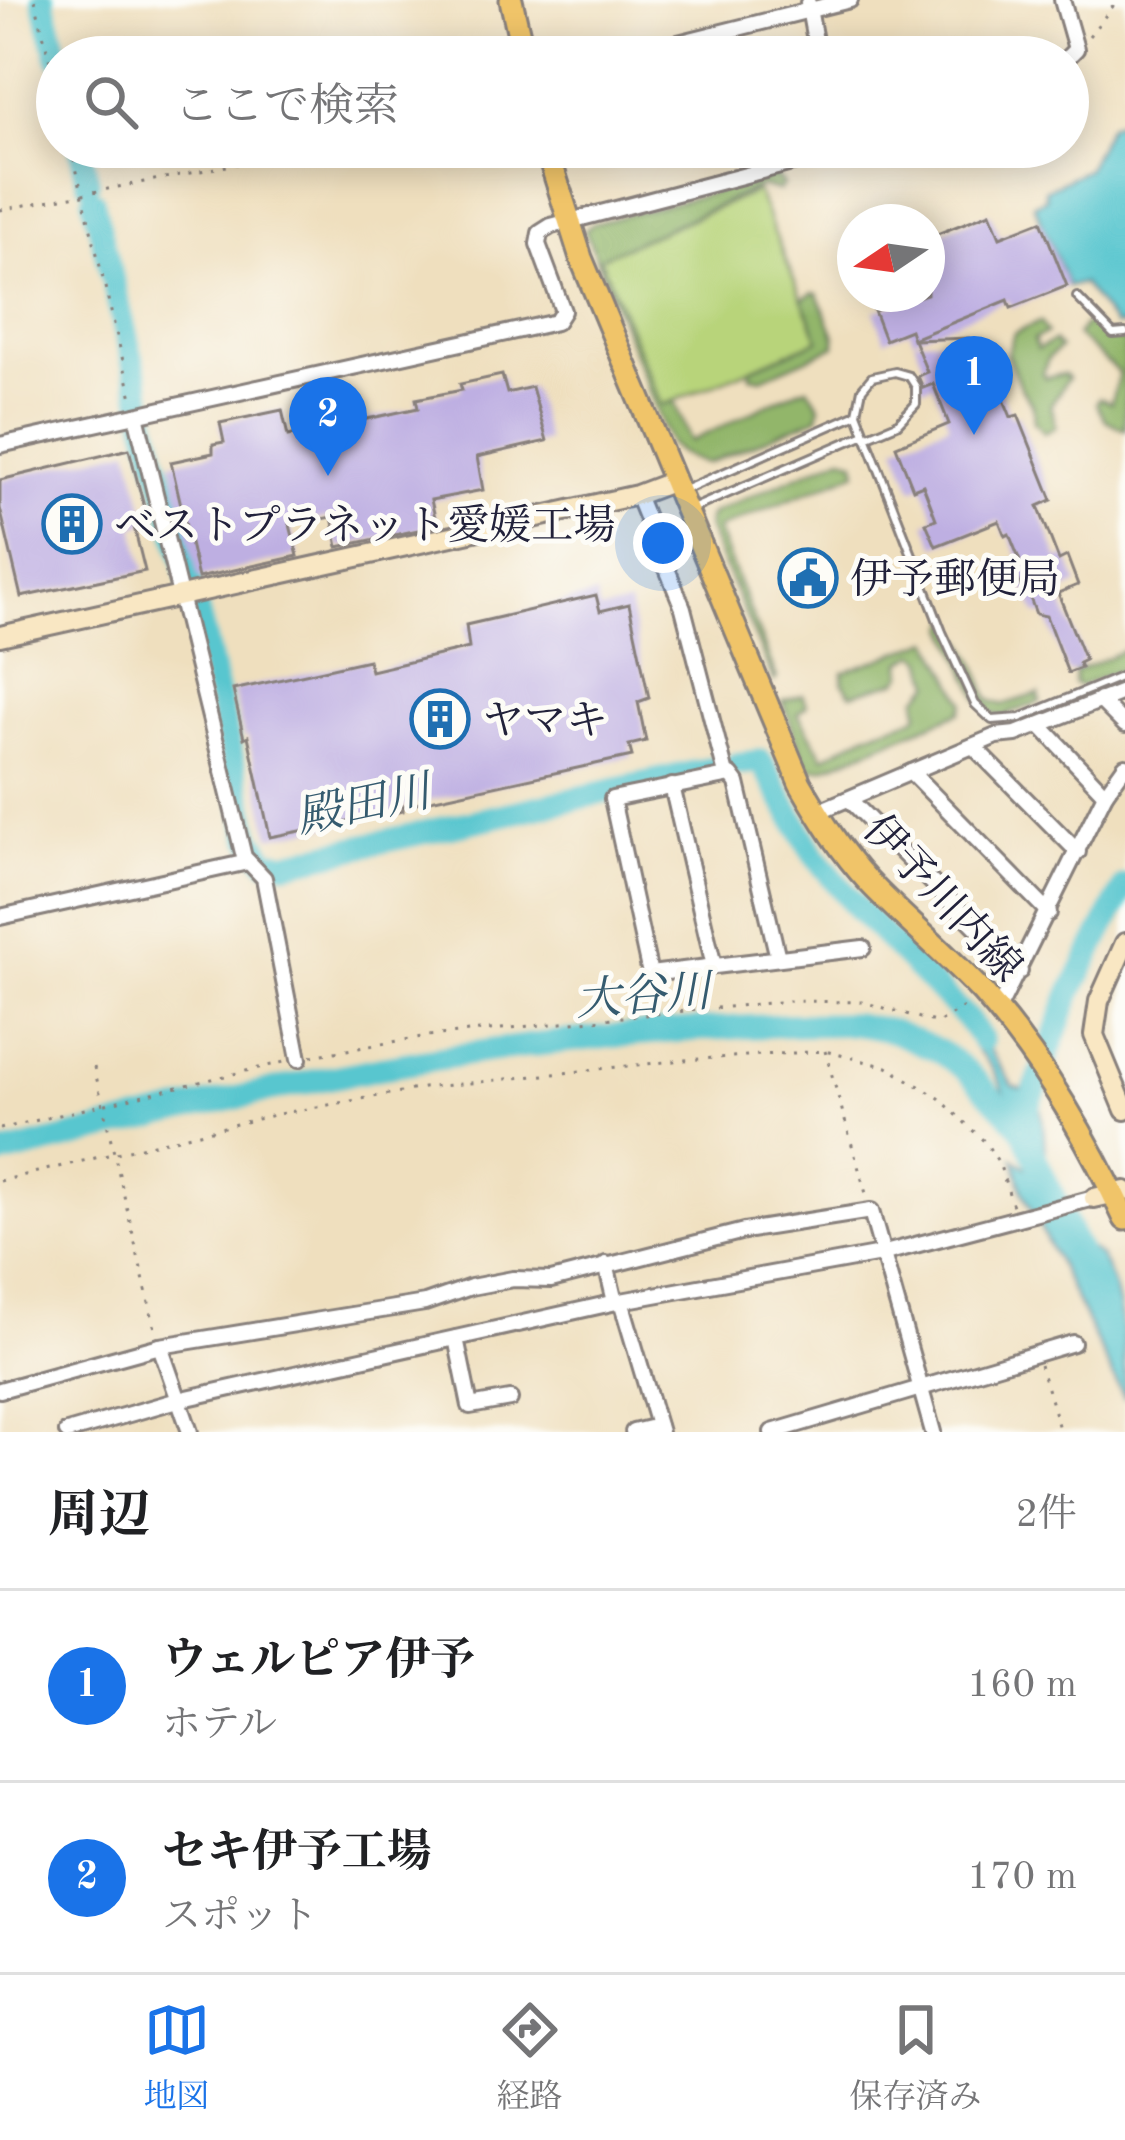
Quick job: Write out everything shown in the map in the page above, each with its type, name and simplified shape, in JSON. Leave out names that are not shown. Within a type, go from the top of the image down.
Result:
[{"type":"main road","points":[[511,0],[519,36]]},
{"type":"main road","name":"伊予川内線","points":[[552,168],[566,220],[772,725],[817,812],[868,880],[982,993],[1026,1048],[1066,1108],[1125,1220]]},
{"type":"street","points":[[696,36],[809,4],[850,0]]},
{"type":"street","points":[[1062,0],[1069,36]]},
{"type":"street","points":[[809,4],[814,36]]},
{"type":"street","points":[[0,445],[556,322],[563,311],[537,237],[566,220],[763,168]]},
{"type":"street","points":[[136,415],[248,862]]},
{"type":"street","points":[[637,495],[683,608],[726,774],[737,783],[778,958]]},
{"type":"street","points":[[0,636],[637,495],[680,495]]},
{"type":"street","points":[[817,812],[973,746],[1125,691]]},
{"type":"street","points":[[1100,700],[1125,725]]},
{"type":"street","points":[[1040,725],[1105,794]]},
{"type":"street","points":[[973,746],[1078,852]]},
{"type":"street","points":[[998,1012],[1105,794],[1125,766]]},
{"type":"street","points":[[911,772],[1049,913]]},
{"type":"street","points":[[726,774],[612,799],[650,974],[863,948]]},
{"type":"street","points":[[673,786],[714,966]]},
{"type":"street","points":[[849,799],[1020,971]]},
{"type":"street","points":[[0,916],[248,862],[264,878],[299,1058]]},
{"type":"street","points":[[1125,943],[1119,973],[1099,1001],[1094,1035],[1125,1110]]},
{"type":"street","points":[[67,1432],[178,1400],[618,1302],[881,1254],[1111,1194]]},
{"type":"street","points":[[0,1390],[160,1346],[425,1303],[513,1279],[551,1280],[744,1231],[871,1210],[933,1432]]},
{"type":"street","points":[[605,1264],[659,1429],[632,1432]]},
{"type":"street","points":[[456,1338],[470,1406],[504,1405]]},
{"type":"street","points":[[772,1432],[1073,1342]]},
{"type":"street","points":[[160,1346],[190,1432]]},
{"type":"lane","points":[[1077,297],[1113,334],[1125,332]]},
{"type":"lane","points":[[680,495],[866,435],[905,418],[918,396],[913,380],[895,372],[872,377],[862,389],[857,413],[866,435],[942,632],[975,704],[992,720],[1020,718],[1125,675]]},
{"type":"lane","points":[[680,495],[857,413]]},
{"type":"path","points":[[35,0],[44,36]]},
{"type":"path","points":[[1089,37],[1118,0]]},
{"type":"path","points":[[76,168],[136,415]]},
{"type":"path","points":[[0,210],[214,168]]},
{"type":"path","points":[[0,1129],[299,1058],[428,1036],[789,1001],[863,1002],[938,1023],[982,993]]},
{"type":"path","points":[[825,1052],[871,1210]]},
{"type":"path","points":[[0,1181],[278,1114],[423,1088],[683,1060],[825,1052],[887,1067],[966,1120],[999,1163],[1020,1215]]},
{"type":"path","points":[[94,1066],[160,1346]]},
{"type":"path","points":[[1037,1354],[1060,1432]]},
{"type":"green space","points":[[776,176],[783,185],[779,191],[761,186],[600,258],[661,405],[674,401],[690,441],[808,387],[820,406],[818,417],[708,463],[698,461],[670,444],[585,230],[592,224]]},
{"type":"green space","points":[[757,191],[819,340],[662,406],[600,257]]},
{"type":"green space","points":[[818,294],[835,346],[762,378],[751,376],[750,369],[819,340],[802,299]]},
{"type":"green space","points":[[1040,322],[1047,333],[1034,339],[1037,349],[1054,341],[1060,348],[1048,358],[1043,373],[1046,378],[1064,374],[1068,378],[1051,404],[1056,427],[1044,433],[1034,422],[1033,405],[1007,354],[1014,333]]},
{"type":"green space","points":[[1086,324],[1125,340],[1125,430],[1106,420],[1096,404],[1099,398],[1111,403],[1119,373],[1076,335]]},
{"type":"green space","points":[[843,456],[855,461],[857,472],[717,529],[777,678],[774,681],[708,529],[708,519]]},
{"type":"green space","points":[[951,619],[975,661],[989,700],[1003,705],[1039,694],[1040,702],[1003,716],[994,714],[978,698],[947,627]]},
{"type":"green space","points":[[931,640],[964,702],[960,712],[824,768],[811,769],[805,764],[783,701],[803,695],[807,705],[798,714],[824,757],[866,734],[915,718],[917,698],[932,683],[924,659],[916,654],[902,662],[903,675],[897,681],[851,694],[843,683],[843,672]]},
{"type":"green space","points":[[1125,650],[1125,668],[1081,686],[1074,684],[1075,672]]},
{"type":"water","points":[[1125,119],[1125,325],[1115,326],[1082,283],[1068,287],[1034,204],[1046,199],[1045,190],[1089,168],[1109,125]]},
{"type":"water","points":[[966,1013],[1013,1086],[1022,1089],[1029,1078],[1036,1093],[1047,1174],[1061,1228],[1072,1242],[1100,1256],[1114,1289],[1124,1344],[1125,1400],[1023,1192],[1014,1159],[1026,1167],[1027,1163],[1008,1102],[995,1073],[974,1047],[980,1044],[961,1017]]},
{"type":"building","points":[[990,213],[1000,237],[1041,221],[1067,286],[1011,308],[1008,300],[913,339],[910,330],[885,340],[874,312],[945,312],[945,231]]},
{"type":"building","points":[[969,338],[980,346],[1011,417],[1018,415],[1052,500],[1038,506],[1059,560],[1067,556],[1078,585],[1058,593],[1085,660],[1079,663],[1081,668],[1068,673],[1046,616],[1036,614],[1027,590],[1022,592],[1014,564],[1020,561],[1009,534],[1005,536],[999,521],[936,546],[926,523],[936,519],[923,485],[913,489],[896,446],[949,424],[933,384],[923,388],[918,376],[927,372],[914,340]]},
{"type":"building","points":[[502,375],[507,393],[532,387],[547,441],[477,457],[483,490],[431,500],[437,526],[338,547],[332,517],[290,525],[298,556],[198,578],[171,462],[213,453],[213,444],[224,442],[220,423],[282,410],[288,436],[418,408],[416,399],[462,390],[460,384]]},
{"type":"building","name":"ベストプラネット愛媛工場","points":[[129,449],[148,522],[134,527],[145,571],[21,597],[0,508],[0,480]]},
{"type":"building","name":"ヤマキ","points":[[596,595],[600,611],[629,604],[649,698],[638,702],[646,741],[629,745],[632,756],[403,806],[403,811],[270,837],[233,690],[368,660],[371,671],[469,648],[466,625]]},
{"type":"waterway","name":"殿田川","points":[[43,0],[52,36]]},
{"type":"waterway","name":"殿田川","points":[[85,168],[88,182]]},
{"type":"waterway","name":"殿田川","points":[[93,201],[142,399]]},
{"type":"waterway","name":"殿田川","points":[[146,420],[205,639],[250,836],[266,860],[286,863],[713,768]]},
{"type":"waterway","name":"殿田川","points":[[737,764],[761,761],[814,855],[858,909],[970,1022],[982,1040]]},
{"type":"waterway","points":[[1026,1114],[1070,994],[1125,886]]},
{"type":"waterway","name":"大谷川","points":[[0,1155],[287,1087],[458,1055],[657,1033],[854,1024],[892,1031],[939,1051],[966,1070],[1022,1128],[1089,1274]]},
{"type":"place","name":"ウェルピア伊予","points":[[974,435]]},
{"type":"place","name":"セキ伊予工場","points":[[328,476]]},
{"type":"place","name":"ベストプラネット愛媛工場","points":[[72,524]]},
{"type":"place","name":"伊予郵便局","points":[[808,578]]},
{"type":"place","name":"ヤマキ","points":[[440,719]]}]
